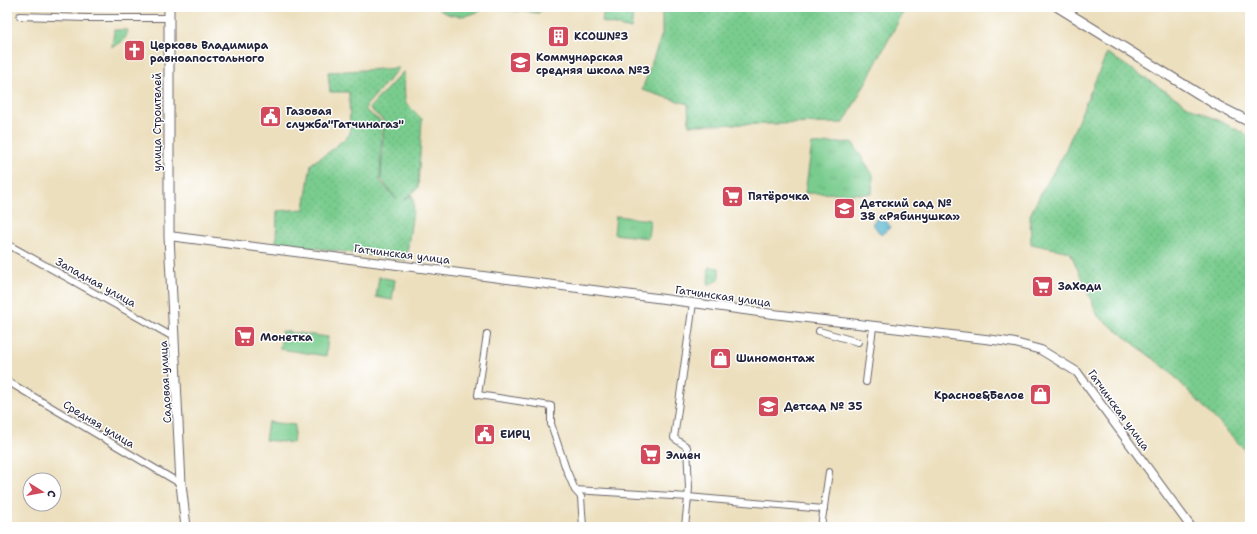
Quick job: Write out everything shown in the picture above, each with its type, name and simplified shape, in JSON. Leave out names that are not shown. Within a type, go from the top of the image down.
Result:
[{"type":"main road","name":"улица Строителей","points":[[169,7],[169,236]]},
{"type":"main road","points":[[1058,7],[1220,107],[1250,122]]},
{"type":"main road","name":"Садовая улица","points":[[169,236],[181,484],[186,527]]},
{"type":"street","points":[[20,16],[169,18]]},
{"type":"street","name":"Гатчинская улица","points":[[169,236],[873,327],[1014,343],[1041,350],[1077,372],[1191,527]]},
{"type":"street","name":"Западная улица","points":[[7,244],[174,338]]},
{"type":"street","points":[[685,527],[689,475],[687,448],[674,438],[693,303]]},
{"type":"street","points":[[866,382],[873,327]]},
{"type":"street","points":[[819,331],[858,342]]},
{"type":"street","points":[[487,334],[478,394],[551,406],[551,424],[566,469],[575,490],[581,497],[583,527]]},
{"type":"street","name":"Средняя улица","points":[[7,381],[181,484]]},
{"type":"street","points":[[821,527],[829,472]]},
{"type":"street","points":[[575,490],[688,497],[824,509]]},
{"type":"green space","points":[[436,7],[484,7],[473,14],[460,16],[447,14]]},
{"type":"green space","points":[[495,7],[540,7],[539,13],[495,9]]},
{"type":"green space","points":[[604,7],[609,7],[609,10],[633,16],[631,29],[602,22]]},
{"type":"green space","points":[[662,7],[906,7],[844,123],[689,125],[688,104],[642,90],[662,34]]},
{"type":"green space","points":[[114,30],[128,30],[123,41],[112,47]]},
{"type":"green space","points":[[1107,53],[1188,106],[1250,136],[1250,455],[1169,371],[1098,316],[1070,252],[1031,244],[1030,215],[1063,156]]},
{"type":"green space","points":[[399,68],[366,106],[365,110],[382,122],[380,181],[396,199],[381,179],[384,121],[369,108],[404,71],[405,102],[422,119],[418,188],[404,200],[412,195],[414,204],[406,260],[276,243],[277,211],[304,209],[311,164],[329,152],[350,134],[349,92],[330,92],[328,72]]},
{"type":"green space","points":[[852,142],[873,175],[872,194],[805,193],[812,144]]},
{"type":"green space","points":[[616,216],[650,220],[648,238],[614,234]]},
{"type":"green space","points":[[709,267],[719,268],[719,279],[708,286]]},
{"type":"green space","points":[[379,277],[395,280],[392,300],[376,297]]},
{"type":"green space","points":[[282,331],[328,337],[326,356],[280,349]]},
{"type":"green space","points":[[268,422],[295,425],[293,443],[265,440]]},
{"type":"water","points":[[881,215],[891,227],[881,235],[872,223]]},
{"type":"place","name":"КСОШ№3","points":[[559,36]]},
{"type":"place","name":"Церковь Владимира равноапостольного","points":[[134,51]]},
{"type":"place","name":"Коммунарская средняя школа №3","points":[[521,63]]},
{"type":"place","name":"Газовая служба\"Гатчинагаз\"","points":[[270,117]]},
{"type":"place","name":"Пятёрочка","points":[[732,196]]},
{"type":"place","name":"Детский сад № 38 «Рябинушка»","points":[[845,209]]},
{"type":"place","name":"ЗаХоди","points":[[1042,286]]},
{"type":"place","name":"Монетка","points":[[244,337]]},
{"type":"place","name":"Шиномонтаж","points":[[720,358]]},
{"type":"place","name":"Красное&Белое","points":[[1040,395]]},
{"type":"place","name":"Детсад № 35","points":[[768,406]]},
{"type":"place","name":"ЕИРЦ","points":[[484,434]]},
{"type":"place","name":"Элиен","points":[[650,455]]}]
